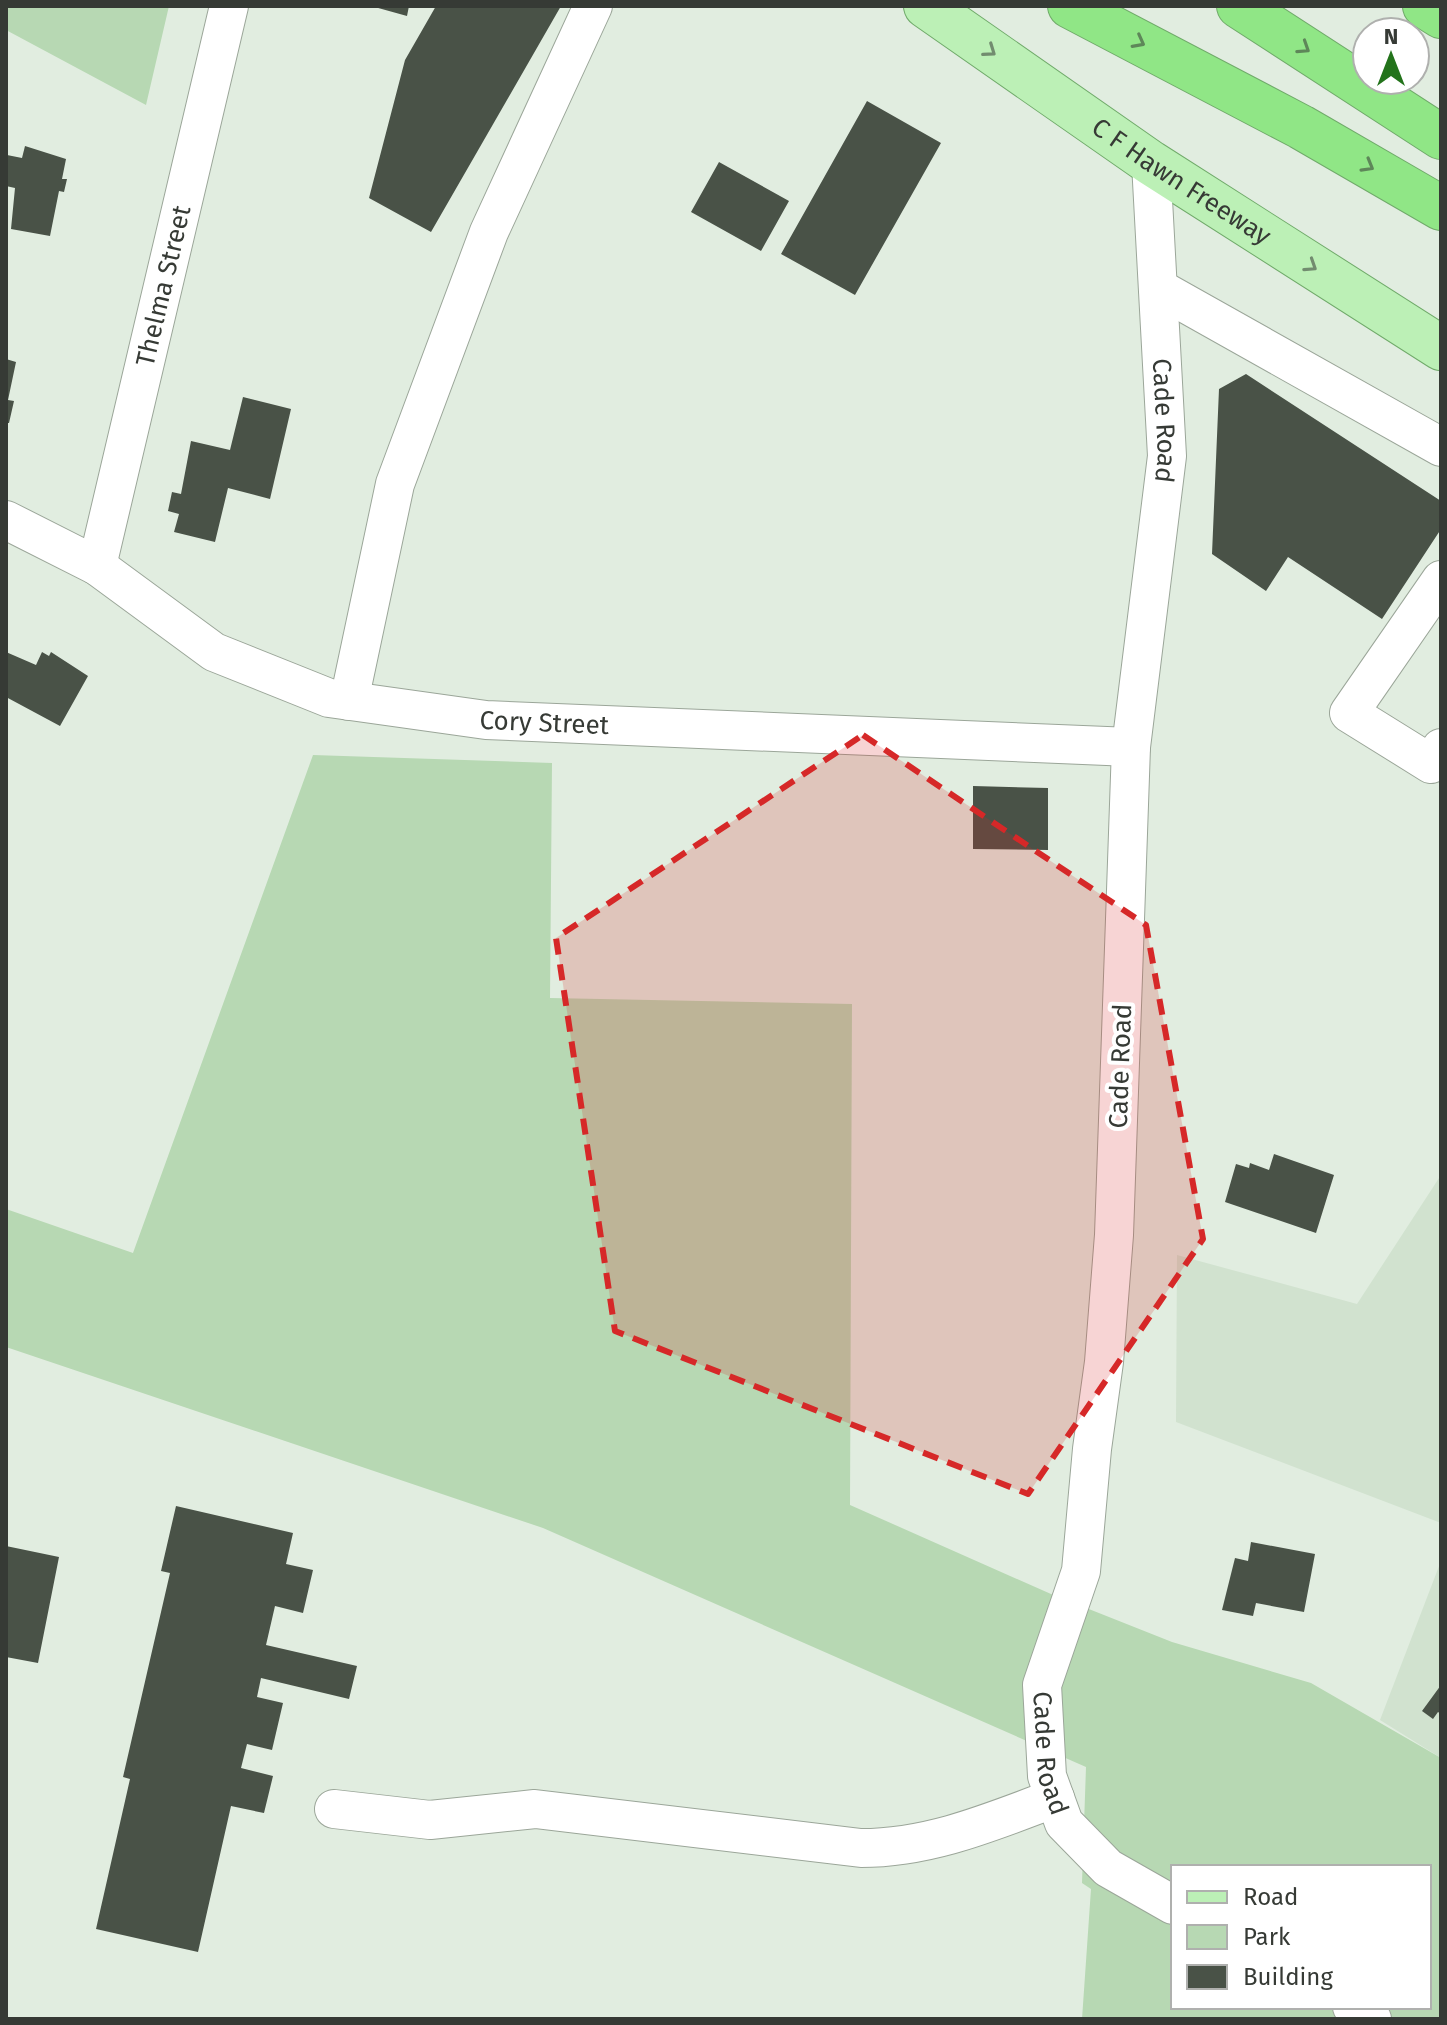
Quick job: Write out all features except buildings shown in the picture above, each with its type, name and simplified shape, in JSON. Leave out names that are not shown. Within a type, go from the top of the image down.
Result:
[{"type":"highway","points":[[1070,6],[1301,127],[1441,208]]},
{"type":"highway","points":[[1239,6],[1441,137]]},
{"type":"highway","points":[[1425,6],[1441,16]]},
{"type":"main road","name":"C F Hawn Freeway","points":[[926,6],[1151,163],[1441,348]]},
{"type":"street","name":"Thelma Street","points":[[97,566],[229,6]]},
{"type":"street","points":[[349,701],[395,484],[489,232],[593,6]]},
{"type":"street","name":"Cade Road","points":[[1151,163],[1167,456],[1131,747],[1114,1235],[1104,1362],[1092,1449],[1081,1571],[1042,1685],[1047,1776],[1064,1823],[1108,1868],[1171,1904]]},
{"type":"street","points":[[1158,288],[1441,447]]},
{"type":"street","name":"Cory Street","points":[[6,520],[97,566],[214,652],[329,698],[486,720],[1131,747]]},
{"type":"street","points":[[1441,580],[1349,713],[1431,764],[1441,748]]},
{"type":"street","points":[[334,1809],[430,1820],[535,1809],[861,1848],[901,1848],[954,1836],[1055,1798]]},
{"type":"highlighted area","points":[[863,735],[1146,925],[1203,1239],[1028,1494],[615,1331],[556,938]]},
{"type":"shaded area","points":[[1441,1175],[1441,1523],[1176,1422],[1177,1255],[1357,1304]]},
{"type":"shaded area","points":[[1441,1561],[1441,1758],[1380,1720]]},
{"type":"green space","points":[[6,6],[169,6],[146,105],[6,30]]},
{"type":"green space","points":[[313,755],[552,763],[550,998],[852,1004],[850,1505],[1051,1594],[1172,1642],[1311,1683],[1441,1758],[1441,2019],[1082,2019],[1091,1889],[1082,1883],[1086,1767],[543,1528],[6,1347],[6,1209],[133,1253]]}]
